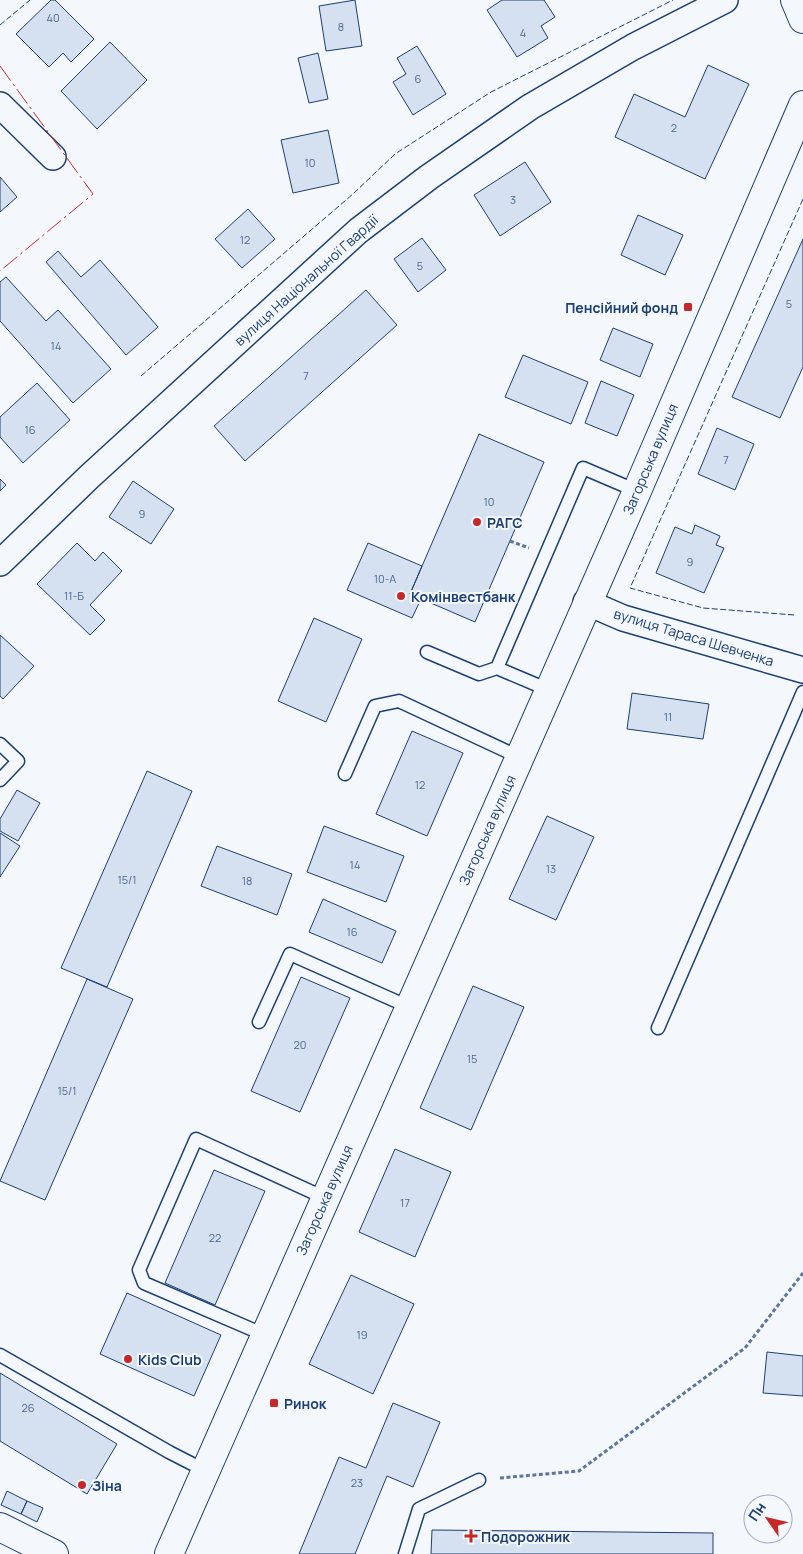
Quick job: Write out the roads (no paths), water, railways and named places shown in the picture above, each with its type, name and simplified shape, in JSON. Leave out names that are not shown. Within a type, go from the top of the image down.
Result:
[{"type":"street","name":"вулиця Національної Гвардії","points":[[0,563],[90,477],[358,231],[429,177],[530,108],[632,47],[725,0]]},
{"type":"street","points":[[795,0],[803,19]]},
{"type":"street","name":"Загорська вулиця","points":[[169,1554],[586,602],[637,490],[803,104]]},
{"type":"street","points":[[0,105],[53,157]]},
{"type":"street","name":"вулиця Тараса Шевченка","points":[[586,602],[623,618],[803,670]]},
{"type":"street","points":[[0,1527],[54,1554]]},
{"type":"lane","points":[[497,668],[583,468],[637,490]]},
{"type":"lane","points":[[427,652],[479,674],[497,668],[549,690]]},
{"type":"lane","points":[[658,1028],[803,692]]},
{"type":"lane","points":[[345,774],[375,706],[399,701],[519,758]]},
{"type":"lane","points":[[0,744],[18,761],[0,780]]},
{"type":"lane","points":[[259,1022],[290,954],[409,1007]]},
{"type":"lane","points":[[265,1335],[144,1282],[139,1270],[196,1139],[324,1198]]},
{"type":"lane","points":[[0,1355],[169,1452],[206,1471]]},
{"type":"lane","points":[[405,1554],[419,1508],[479,1480]]},
{"type":"place","name":"Пенсійний фонд","points":[[688,307]]},
{"type":"place","name":"РАГС","points":[[477,522]]},
{"type":"place","name":"Комінвестбанк","points":[[401,596]]},
{"type":"place","name":"Kids Club","points":[[128,1359]]},
{"type":"place","name":"Ринок","points":[[274,1403]]},
{"type":"place","name":"Зіна","points":[[82,1485]]},
{"type":"place","name":"Подорожник","points":[[471,1536]]}]
